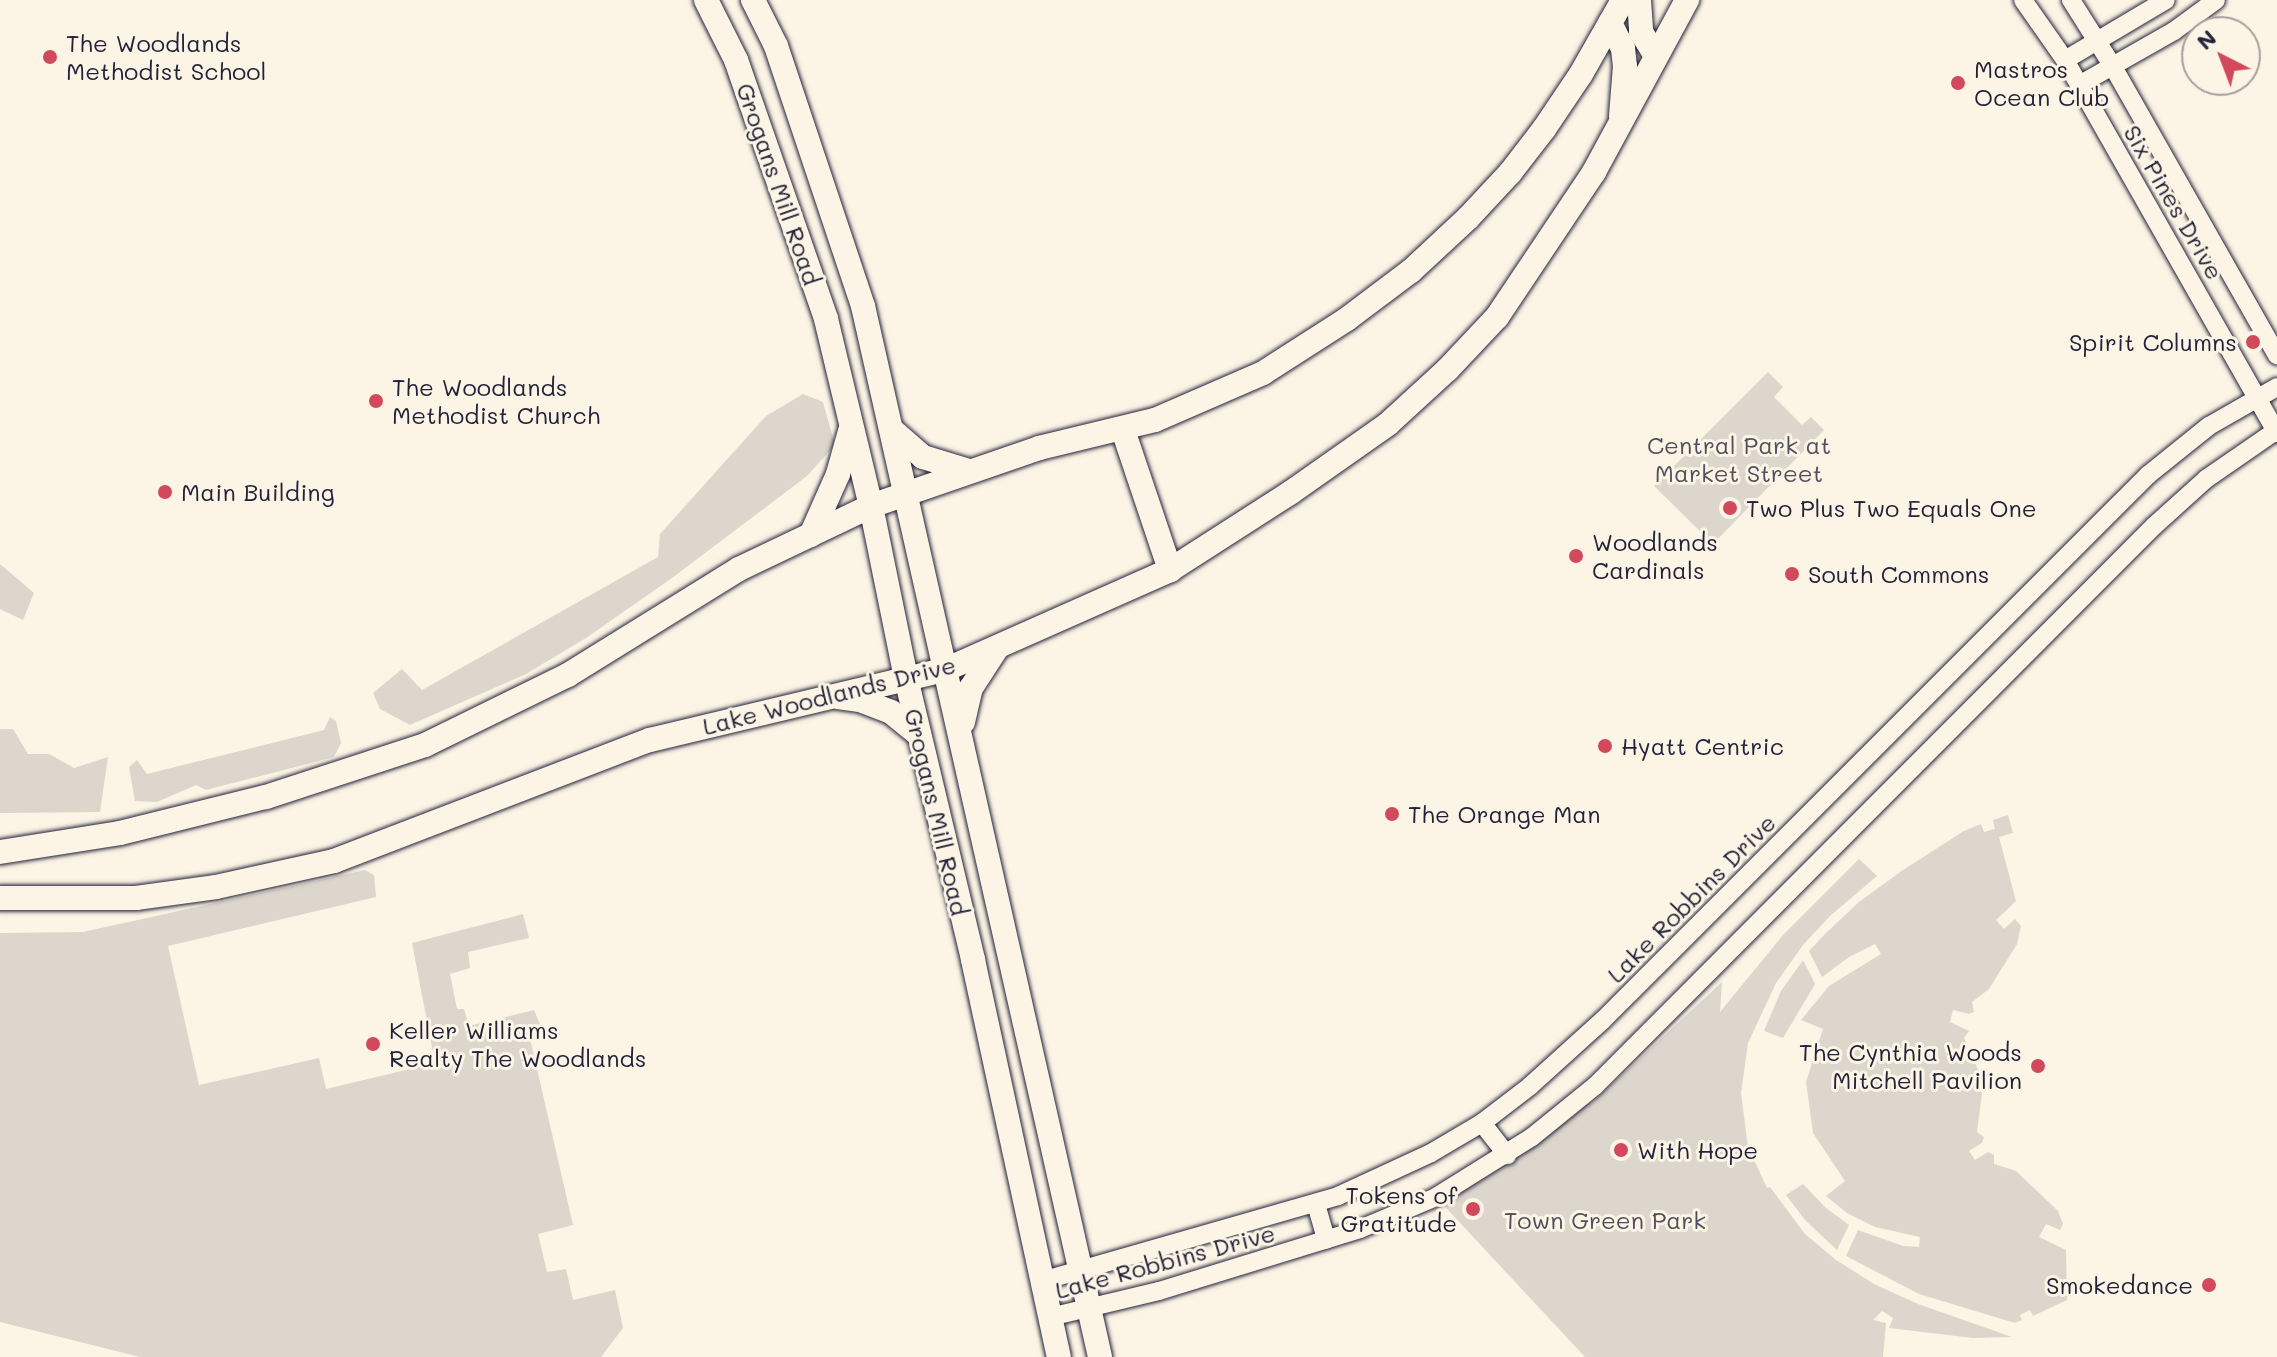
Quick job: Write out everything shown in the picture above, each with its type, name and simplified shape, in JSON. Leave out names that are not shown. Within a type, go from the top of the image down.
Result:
[{"type":"main road","name":"Grogans Mill Road","points":[[706,0],[736,60],[826,319],[973,960],[1059,1357]]},
{"type":"main road","name":"Grogans Mill Road","points":[[753,0],[776,46],[858,289],[907,492],[1100,1357]]},
{"type":"main road","points":[[0,852],[120,833],[266,797],[425,745],[568,675],[739,569],[871,506],[1039,448],[1123,430],[1263,373],[1347,319],[1411,271],[1510,173],[1581,74],[1623,0]]},
{"type":"main road","points":[[1639,0],[1641,32],[1656,56]]},
{"type":"main road","name":"Lake Woodlands Drive","points":[[0,898],[136,898],[216,887],[334,861],[650,740],[947,669],[1170,570],[1388,424],[1448,369],[1497,317],[1594,172],[1687,0]]},
{"type":"main road","points":[[1610,23],[1623,48],[1625,66],[1621,122]]},
{"type":"main road","points":[[811,535],[838,474],[851,429]]},
{"type":"main road","points":[[892,430],[923,457],[969,471]]},
{"type":"main road","points":[[1123,430],[1170,570]]},
{"type":"main road","points":[[1158,530],[1178,545],[1202,550]]},
{"type":"main road","points":[[962,741],[964,711],[971,688],[997,648]]},
{"type":"main road","points":[[828,695],[860,700],[891,712],[919,735]]},
{"type":"street","name":"Six Pines Drive","points":[[2023,0],[2065,60],[2277,431]]},
{"type":"street","name":"Six Pines Drive","points":[[2071,0],[2112,65],[2277,355]]},
{"type":"street","points":[[2065,60],[2166,0]]},
{"type":"street","points":[[2079,85],[2174,31],[2216,0]]},
{"type":"street","name":"Lake Robbins Drive","points":[[1042,1281],[1316,1204],[1411,1163],[1482,1123],[1530,1086],[1603,1020],[2148,475],[2189,440],[2277,387]]},
{"type":"street","name":"Lake Robbins Drive","points":[[1050,1317],[1159,1291],[1326,1240],[1436,1197],[1507,1155],[1595,1086],[2163,517],[2206,479],[2277,431]]},
{"type":"street","points":[[1482,1123],[1507,1155]]},
{"type":"street","points":[[1316,1204],[1326,1240]]},
{"type":"green space","name":"Central Park at Market Street","points":[[1768,372],[1783,387],[1774,397],[1802,425],[1811,417],[1824,430],[1713,544],[1654,486]]},
{"type":"green space","points":[[803,394],[823,402],[835,445],[807,476],[672,578],[586,638],[526,674],[410,725],[380,709],[373,693],[402,669],[422,690],[658,557],[660,534],[766,416]]},
{"type":"green space","points":[[0,564],[34,593],[23,620],[0,609]]},
{"type":"green space","points":[[330,717],[336,721],[341,743],[334,757],[206,790],[196,785],[157,802],[135,801],[129,767],[137,760],[147,774],[324,730]]},
{"type":"green space","points":[[0,729],[13,729],[28,754],[49,754],[74,768],[108,757],[100,812],[0,813]]},
{"type":"green space","points":[[2008,815],[2013,833],[1999,837],[2016,901],[1996,920],[2004,929],[2015,919],[2021,926],[2017,944],[1989,989],[1972,1002],[1974,1012],[1969,1014],[1953,1010],[1950,1022],[1969,1031],[1964,1038],[1980,1074],[1972,1084],[1982,1093],[1977,1132],[1984,1137],[1982,1143],[1969,1151],[1975,1160],[1988,1152],[1994,1155],[1994,1164],[2016,1171],[2058,1211],[2063,1224],[2060,1230],[2046,1224],[2039,1237],[2066,1250],[2067,1300],[2033,1316],[2030,1310],[2020,1315],[2022,1320],[2015,1323],[1919,1294],[1846,1256],[1858,1230],[1903,1246],[1919,1247],[1920,1237],[1875,1227],[1847,1213],[1826,1196],[1845,1181],[1813,1133],[1806,1082],[1823,1029],[1801,1020],[1829,986],[1881,954],[1875,944],[1849,957],[1822,977],[1809,951],[1825,934],[1859,902],[1903,870],[1964,831],[1981,824],[1984,832],[1995,829],[1993,820]]},
{"type":"green space","name":"Town Green Park","points":[[1859,859],[1877,876],[1830,916],[1803,945],[1776,983],[1748,1043],[1741,1093],[1748,1147],[1767,1188],[1770,1187],[1805,1234],[1836,1260],[1874,1284],[1918,1304],[2012,1337],[1973,1338],[1889,1328],[1893,1318],[1882,1311],[1873,1320],[1886,1323],[1883,1357],[1585,1357],[1436,1197],[1583,1096],[1591,1104],[1722,982],[1720,1012],[1783,935]]},
{"type":"green space","points":[[365,870],[374,875],[376,897],[168,946],[199,1085],[319,1058],[326,1089],[435,1063],[412,943],[523,914],[529,938],[468,952],[470,968],[450,974],[457,1009],[464,1009],[469,1026],[534,1010],[542,1029],[529,1034],[573,1225],[538,1234],[547,1272],[566,1269],[573,1300],[615,1290],[623,1328],[601,1357],[140,1357],[0,1322],[0,933],[83,932]]},
{"type":"green space","points":[[1803,960],[1815,984],[1783,1038],[1764,1031],[1781,991]]},
{"type":"green space","points":[[1803,1184],[1826,1208],[1849,1225],[1837,1250],[1805,1220],[1786,1195]]},
{"type":"place","name":"The Woodlands Methodist School","points":[[50,57]]},
{"type":"place","name":"Mastros Ocean Club","points":[[1958,83]]},
{"type":"place","name":"Spirit Columns","points":[[2253,342]]},
{"type":"place","name":"The Woodlands Methodist Church","points":[[376,401]]},
{"type":"place","name":"Main Building","points":[[165,492]]},
{"type":"place","name":"Two Plus Two Equals One","points":[[1730,508]]},
{"type":"place","name":"Woodlands Cardinals","points":[[1576,556]]},
{"type":"place","name":"South Commons","points":[[1792,574]]},
{"type":"place","name":"Hyatt Centric","points":[[1605,746]]},
{"type":"place","name":"The Orange Man","points":[[1392,814]]},
{"type":"place","name":"Keller Williams Realty The Woodlands","points":[[373,1044]]},
{"type":"place","name":"The Cynthia Woods Mitchell Pavilion","points":[[2038,1066]]},
{"type":"place","name":"With Hope","points":[[1621,1150]]},
{"type":"place","name":"Tokens of Gratitude","points":[[1473,1209]]},
{"type":"place","name":"Smokedance","points":[[2209,1285]]}]
